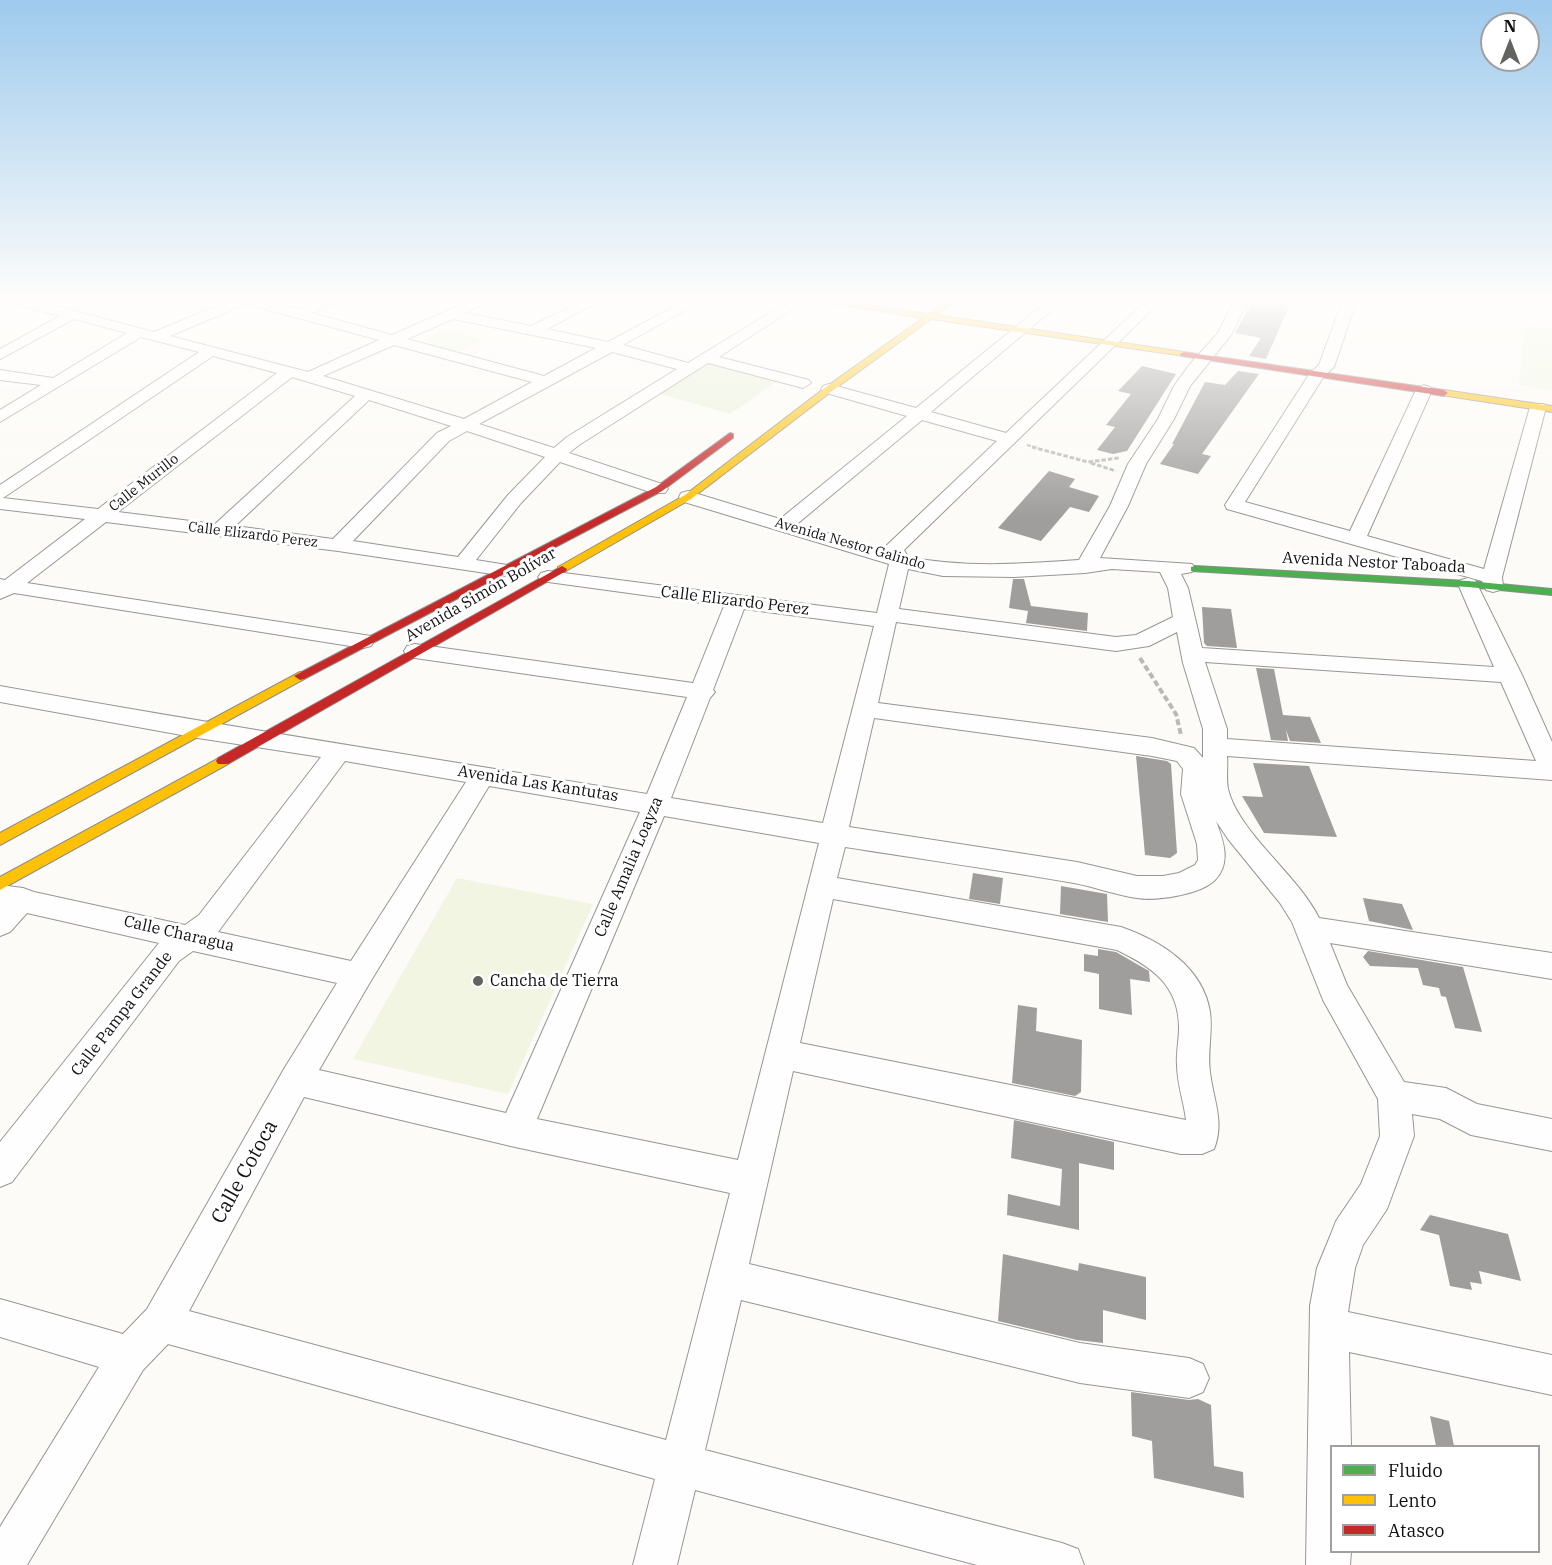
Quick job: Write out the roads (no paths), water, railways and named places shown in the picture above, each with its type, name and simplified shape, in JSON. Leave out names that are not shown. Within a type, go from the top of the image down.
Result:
[{"type":"street","points":[[0,417],[73,372]]},
{"type":"street","points":[[0,492],[180,372]]},
{"type":"street","points":[[289,372],[466,425],[554,456],[688,497]]},
{"type":"street","name":"Calle Murillo","points":[[3,588],[102,516],[289,372]]},
{"type":"street","points":[[309,377],[320,372]]},
{"type":"street","points":[[514,372],[546,381]]},
{"type":"street","points":[[338,545],[443,437],[563,372]]},
{"type":"street","points":[[463,563],[520,492],[554,456],[573,441],[684,372]]},
{"type":"street","points":[[770,372],[807,380]]},
{"type":"street","name":"Avenida Simón Bolívar","points":[[8,893],[262,740],[688,497],[853,372]]},
{"type":"street","points":[[784,525],[968,372]]},
{"type":"street","points":[[655,1565],[887,617],[900,561],[894,549],[1079,372]]},
{"type":"street","points":[[1085,567],[1119,506],[1144,454],[1193,372]]},
{"type":"street","points":[[1311,372],[1318,373],[1424,390],[1545,408],[1492,582],[1234,505],[1318,373]]},
{"type":"street","points":[[0,375],[56,382]]},
{"type":"street","points":[[784,397],[807,380]]},
{"type":"street","points":[[828,390],[1009,439]]},
{"type":"street","points":[[1356,540],[1424,390]]},
{"type":"street","points":[[219,531],[365,394]]},
{"type":"street","name":"Avenida Simón Bolívar","points":[[4,836],[363,641],[506,570],[659,489],[745,425]]},
{"type":"street","name":"Avenida Nestor Galindo","points":[[688,497],[900,561],[943,570],[1014,571],[1112,563],[1182,568]]},
{"type":"street","name":"Calle Elizardo Perez","points":[[0,503],[338,545],[506,570]]},
{"type":"street","points":[[1182,568],[1178,588],[1192,654],[1215,729],[1215,788],[1222,808],[1237,832],[1290,895],[1310,929],[1334,991],[1394,1096],[1397,1136],[1374,1196],[1349,1234],[1336,1268],[1329,1306],[1328,1565]]},
{"type":"street","name":"Avenida Nestor Taboada","points":[[1182,568],[1468,584],[1492,582],[1552,592]]},
{"type":"street","name":"Calle Elizardo Perez","points":[[548,577],[1116,644],[1129,644],[1156,636],[1185,620]]},
{"type":"street","points":[[1216,747],[1552,770],[1543,726],[1511,675],[1468,584]]},
{"type":"street","points":[[3,588],[363,641]]},
{"type":"street","name":"Calle Amalia Loayza","points":[[515,1131],[703,692],[737,601]]},
{"type":"street","points":[[415,651],[703,692]]},
{"type":"street","points":[[1192,654],[1511,675]]},
{"type":"street","name":"Avenida Las Kantutas","points":[[0,694],[198,730],[339,751],[1077,873],[1137,886],[1154,887],[1184,883],[1204,873],[1212,861],[1211,844],[1194,794],[1196,766],[1185,754],[1171,750],[865,709]]},
{"type":"street","name":"Calle Pampa Grande","points":[[0,1170],[169,951],[209,923],[339,751]]},
{"type":"street","name":"Calle Cotoca","points":[[2,1565],[129,1356],[161,1323],[296,1080],[358,975],[483,775]]},
{"type":"street","points":[[780,1054],[1181,1137],[1202,1137],[1203,1116],[1192,1062],[1196,1025],[1192,998],[1180,977],[1163,961],[1144,949],[1121,939],[820,886]]},
{"type":"street","points":[[0,924],[8,893]]},
{"type":"street","name":"Calle Charagua","points":[[8,893],[358,975]]},
{"type":"street","points":[[1310,929],[1552,966]]},
{"type":"street","points":[[296,1080],[515,1131],[751,1180]]},
{"type":"street","points":[[1394,1096],[1446,1104],[1472,1119],[1552,1135]]},
{"type":"street","points":[[727,1278],[1080,1363],[1189,1378]]},
{"type":"street","points":[[0,1318],[129,1356]]},
{"type":"street","points":[[161,1323],[680,1466],[1062,1565]]},
{"type":"street","points":[[1330,1328],[1552,1375]]},
{"type":"place","name":"Cancha de Tierra","points":[[478,981]]}]
